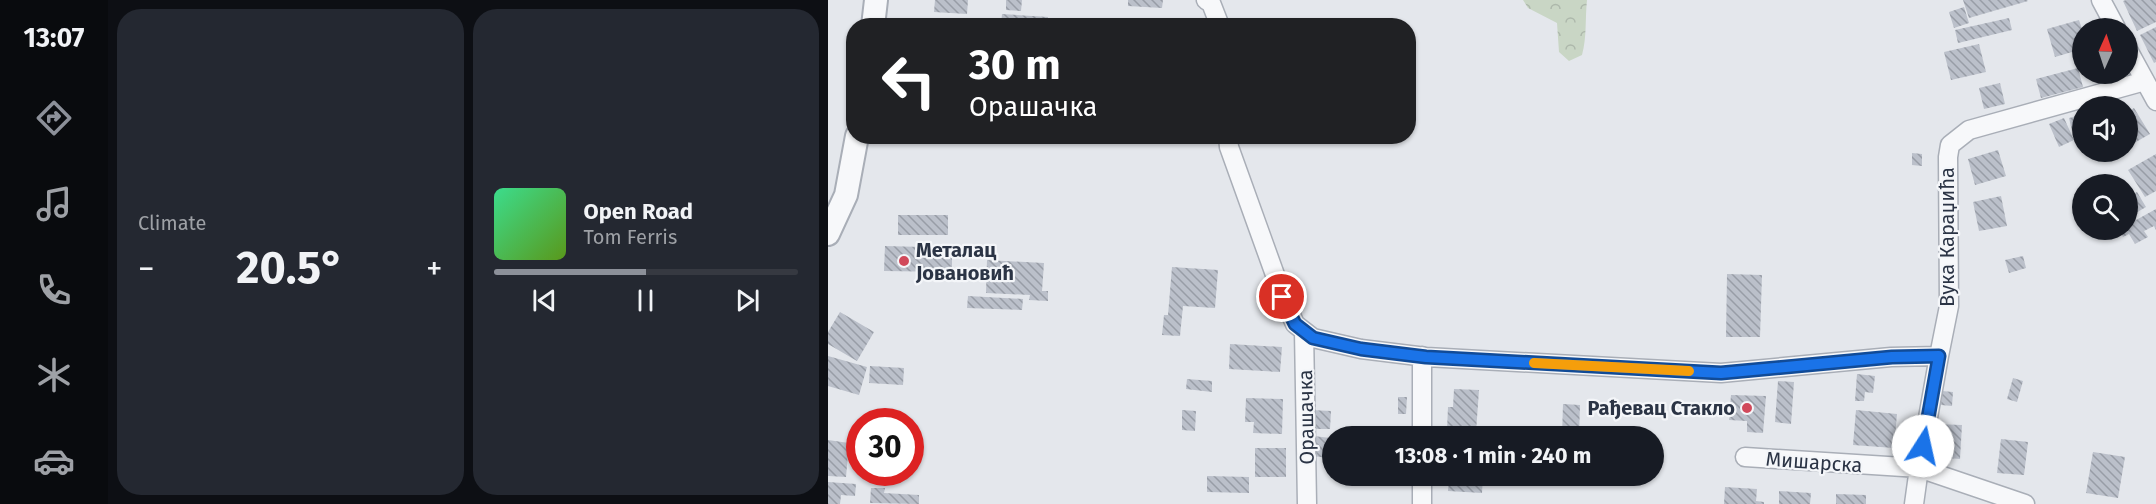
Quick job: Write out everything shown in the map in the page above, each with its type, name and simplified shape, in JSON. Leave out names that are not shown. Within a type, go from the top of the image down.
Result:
[{"type":"street","points":[[874,18],[876,0]]},
{"type":"street","points":[[1206,0],[1210,3],[1217,18]]},
{"type":"street","points":[[2101,0],[2111,18]]},
{"type":"street","points":[[2138,68],[2156,101]]},
{"type":"street","name":"Вука Караџића","points":[[1939,356],[1949,306],[1948,157],[1950,145],[1969,130],[2145,81]]},
{"type":"street","points":[[828,234],[846,195],[856,144]]},
{"type":"street","points":[[1229,144],[1282,297],[1295,324],[1304,331]]},
{"type":"street","name":"Орашачка","points":[[1304,331],[1313,338],[1361,349],[1422,356],[1721,373],[1892,357],[1939,356]]},
{"type":"street","name":"Орашачка","points":[[1304,331],[1307,504]]},
{"type":"street","points":[[1422,356],[1422,426]]},
{"type":"street","points":[[1914,504],[1939,356]]},
{"type":"street","name":"Мишарска","points":[[1745,457],[1919,468],[2025,504]]},
{"type":"street","points":[[1422,486],[1422,504]]},
{"type":"green space","points":[[1523,0],[1587,0],[1582,55],[1569,61],[1559,52],[1557,23],[1528,8]]},
{"type":"building","points":[[935,0],[968,0],[967,14],[934,12]]},
{"type":"building","points":[[1006,0],[1022,0],[1021,11],[1006,10]]},
{"type":"building","points":[[1128,0],[1163,0],[1162,8],[1128,6]]},
{"type":"building","points":[[1963,0],[2027,0],[2028,1],[1969,18]]},
{"type":"building","points":[[2156,0],[2156,22],[2138,31],[2138,18],[2131,18],[2123,1]]},
{"type":"building","points":[[1964,7],[1969,23],[1954,28],[1949,12]]},
{"type":"building","points":[[1002,14],[1048,17],[1048,18],[1002,18]]},
{"type":"building","points":[[2009,18],[2012,30],[1958,43],[1955,30]]},
{"type":"building","points":[[2072,22],[2072,52],[2055,57],[2047,29]]},
{"type":"building","points":[[2156,27],[2156,62],[2154,63],[2140,35]]},
{"type":"building","points":[[1979,44],[1986,72],[1951,80],[1944,52]]},
{"type":"building","points":[[2072,70],[2072,84],[2082,84],[2083,87],[2041,98],[2036,79]]},
{"type":"building","points":[[2000,83],[2005,104],[1984,109],[1979,88]]},
{"type":"building","points":[[2138,114],[2150,134],[2138,141]]},
{"type":"building","points":[[2064,118],[2072,141],[2059,147],[2049,124]]},
{"type":"building","points":[[1998,150],[2006,176],[1975,185],[1968,159]]},
{"type":"building","points":[[1912,153],[1922,154],[1922,166],[1912,165]]},
{"type":"building","points":[[2156,154],[2156,191],[2145,197],[2138,186],[2138,174],[2131,174],[2128,170]]},
{"type":"building","points":[[2138,194],[2146,207],[2138,212]]},
{"type":"building","points":[[2001,196],[2007,226],[1979,231],[1973,202]]},
{"type":"building","points":[[2156,209],[2156,230],[2154,226],[2144,231],[2148,237],[2135,244],[2133,240],[2138,240],[2138,219]]},
{"type":"building","points":[[898,215],[948,215],[948,235],[898,235]]},
{"type":"building","name":"Металац Јовановић","points":[[885,246],[923,247],[923,252],[952,252],[952,272],[884,271]]},
{"type":"building","points":[[2023,256],[2026,268],[2009,273],[2005,260]]},
{"type":"building","points":[[987,260],[1044,263],[1042,291],[1048,291],[1048,301],[1029,300],[1030,295],[986,293]]},
{"type":"building","points":[[1172,267],[1218,270],[1215,308],[1183,306],[1180,336],[1162,335],[1164,315],[1168,315]]},
{"type":"building","points":[[1727,274],[1762,275],[1760,337],[1726,337]]},
{"type":"building","points":[[968,296],[1023,299],[1022,310],[967,308]]},
{"type":"building","points":[[840,312],[874,332],[857,361],[828,344],[828,332]]},
{"type":"building","points":[[1230,344],[1282,347],[1280,372],[1229,369]]},
{"type":"building","points":[[828,356],[867,367],[859,395],[828,386]]},
{"type":"building","points":[[870,366],[904,368],[903,385],[869,383]]},
{"type":"building","points":[[1857,374],[1875,376],[1873,393],[1865,392],[1864,401],[1855,401]]},
{"type":"building","points":[[2013,378],[2023,381],[2017,402],[2007,399]]},
{"type":"building","points":[[1187,379],[1212,381],[1212,392],[1186,389]]},
{"type":"building","points":[[1778,381],[1794,382],[1791,424],[1775,422]]},
{"type":"building","points":[[1454,389],[1479,390],[1476,426],[1447,426],[1448,407],[1453,407]]},
{"type":"building","points":[[1942,391],[1953,392],[1952,406],[1941,405]]},
{"type":"building","name":"Рађевац Стакло","points":[[1731,395],[1766,396],[1763,433],[1747,432],[1747,421],[1729,420]]},
{"type":"building","points":[[1398,397],[1407,397],[1406,414],[1398,414]]},
{"type":"building","points":[[1246,398],[1283,399],[1282,434],[1253,433],[1254,422],[1245,422]]},
{"type":"building","points":[[1563,404],[1580,405],[1579,426],[1562,426]]},
{"type":"building","points":[[1182,410],[1196,411],[1195,431],[1182,430]]},
{"type":"building","points":[[1311,410],[1331,411],[1330,426],[1311,429]]},
{"type":"building","points":[[1856,410],[1897,414],[1894,448],[1853,445]]},
{"type":"building","points":[[1935,424],[1962,425],[1960,459],[1933,457]]},
{"type":"building","points":[[1314,436],[1322,437],[1322,457],[1312,456]]},
{"type":"building","points":[[2001,439],[2028,442],[2024,475],[1997,473]]},
{"type":"building","points":[[828,440],[846,443],[846,477],[828,476]]},
{"type":"building","points":[[1255,448],[1286,448],[1286,477],[1255,477]]},
{"type":"building","points":[[2093,452],[2125,457],[2118,498],[2086,493]]},
{"type":"building","points":[[1207,476],[1249,477],[1249,493],[1207,492]]},
{"type":"building","points":[[828,482],[856,486],[855,496],[841,495],[840,504],[828,504]]},
{"type":"building","points":[[1448,486],[1482,486],[1482,493],[1448,491]]},
{"type":"building","points":[[1725,487],[1757,489],[1756,501],[1764,502],[1764,504],[1724,504]]},
{"type":"building","points":[[871,488],[885,488],[884,493],[919,495],[919,504],[870,503]]},
{"type":"building","points":[[1779,491],[1811,493],[1810,504],[1779,504]]},
{"type":"building","points":[[1836,494],[1866,495],[1866,504],[1836,504]]},
{"type":"slow traffic","points":[[1534,363],[1689,371]]},
{"type":"place","name":"Металац Јовановић","points":[[904,261]]},
{"type":"place","name":"Рађевац Стакло","points":[[1747,408]]},
{"type":"route","points":[[1282,297],[1295,324],[1313,338],[1361,349],[1426,357],[1721,373],[1892,357],[1939,356],[1923,446]]}]
